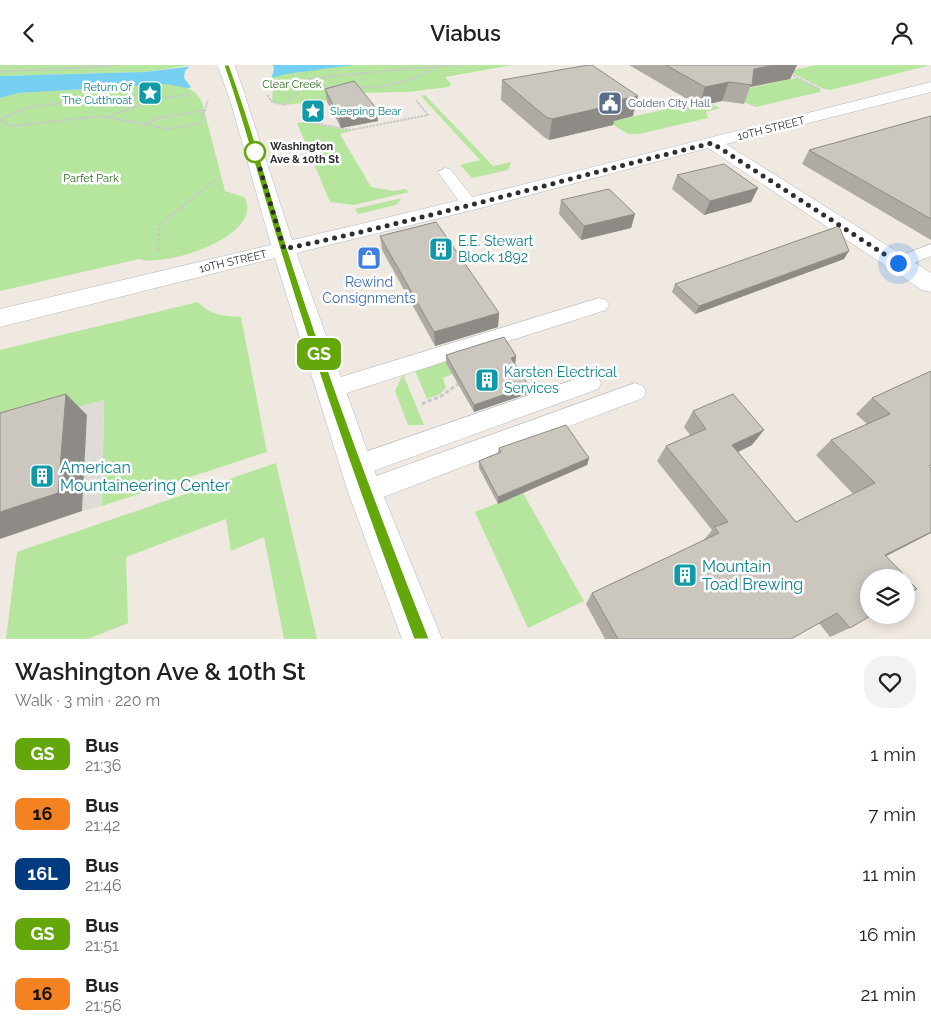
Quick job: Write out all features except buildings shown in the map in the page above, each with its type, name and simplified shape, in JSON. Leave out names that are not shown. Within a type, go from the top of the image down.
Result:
[{"type":"street","points":[[226,65],[284,249],[361,479],[422,639]]},
{"type":"street","name":"10TH STREET","points":[[0,318],[470,205],[538,185],[931,87]]},
{"type":"street","points":[[712,143],[931,284]]},
{"type":"lane","points":[[445,172],[470,205]]},
{"type":"lane","points":[[898,263],[931,249]]},
{"type":"lane","points":[[331,389],[598,305]]},
{"type":"lane","points":[[361,479],[590,383]]},
{"type":"lane","points":[[361,479],[635,392]]},
{"type":"path","points":[[1,72],[8,65]]},
{"type":"path","points":[[1,72],[120,65]]},
{"type":"path","points":[[275,83],[353,76],[400,68],[462,65]]},
{"type":"path","points":[[347,89],[387,87],[415,80],[435,67]]},
{"type":"path","points":[[787,73],[828,92]]},
{"type":"path","points":[[267,94],[272,101],[285,105],[297,90],[303,87],[340,88]]},
{"type":"path","points":[[0,119],[30,107],[110,97],[154,99],[190,95]]},
{"type":"path","points":[[108,117],[154,99]]},
{"type":"path","points":[[0,119],[11,126],[102,116],[169,129],[201,123],[208,100]]},
{"type":"path","points":[[304,121],[351,130],[428,115],[416,100]]},
{"type":"path","points":[[146,125],[159,118],[206,110]]},
{"type":"path","points":[[374,121],[377,125]]},
{"type":"path","points":[[158,253],[159,225],[218,178]]},
{"type":"path","points":[[422,404],[443,395],[458,384]]},
{"type":"green space","points":[[0,65],[191,65],[144,72],[0,76]]},
{"type":"green space","name":"Clear Creek","points":[[273,65],[513,65],[445,77],[451,84],[449,87],[407,92],[350,93],[348,98],[285,105],[272,102],[273,88],[270,80],[273,76]]},
{"type":"green space","points":[[817,65],[927,66],[830,90],[824,89],[788,71]]},
{"type":"green space","points":[[796,78],[821,90],[820,92],[756,107],[744,102],[731,92]]},
{"type":"green space","name":"Parfet Park","points":[[166,84],[192,90],[202,102],[225,191],[244,197],[247,211],[241,224],[228,236],[210,246],[190,253],[170,258],[139,259],[0,291],[0,98],[19,93]]},
{"type":"green space","points":[[425,95],[493,166],[511,162],[508,170],[472,178],[460,165],[480,160],[421,96]]},
{"type":"green space","points":[[692,103],[697,107],[712,104],[720,108],[706,112],[708,118],[639,134],[628,134],[609,122]]},
{"type":"green space","points":[[306,122],[351,131],[340,134],[371,187],[394,191],[405,189],[409,192],[354,205],[330,202],[297,123]]},
{"type":"green space","points":[[402,198],[396,205],[358,214],[355,209]]},
{"type":"green space","points":[[198,302],[207,310],[217,314],[241,317],[267,452],[102,506],[104,400],[0,428],[0,350]]},
{"type":"green space","points":[[469,353],[452,374],[443,378],[446,388],[440,394],[427,399],[415,371]]},
{"type":"green space","points":[[403,374],[424,425],[408,425],[395,391]]},
{"type":"green space","points":[[276,463],[317,639],[284,639],[264,537],[231,551],[226,519],[126,557],[128,623],[88,639],[6,639],[17,552]]},
{"type":"green space","points":[[523,493],[584,601],[528,628],[475,512]]},
{"type":"shaded area","points":[[104,400],[102,506],[82,511],[87,415],[0,428]]},
{"type":"water","name":"Clear Creek","points":[[203,65],[353,65],[286,74],[271,78],[187,88],[166,84],[19,93],[0,98],[0,76],[144,72]]},
{"type":"pier","points":[[191,65],[273,65],[274,70],[270,81],[193,90],[184,78],[185,71]]},
{"type":"bus line","name":"GS","points":[[226,65],[245,116],[275,222],[365,492],[422,639]]},
{"type":"place","name":"Return Of The Cutthroat","points":[[150,93]]},
{"type":"place","name":"Golden City Hall","points":[[610,103]]},
{"type":"place","name":"Sleeping Bear","points":[[313,111]]},
{"type":"place","name":"Washington Ave & 10th St","points":[[255,152]]},
{"type":"place","name":"E.E. Stewart Block 1892","points":[[441,249]]},
{"type":"place","name":"Rewind Consignments","points":[[369,258]]},
{"type":"place","name":"Karsten Electrical Services","points":[[487,380]]},
{"type":"place","name":"American Mountaineering Center","points":[[42,476]]},
{"type":"place","name":"Mountain Toad Brewing","points":[[685,575]]},
{"type":"route","points":[[255,152],[284,249],[342,237],[470,205],[500,195],[712,143],[898,263]]}]
